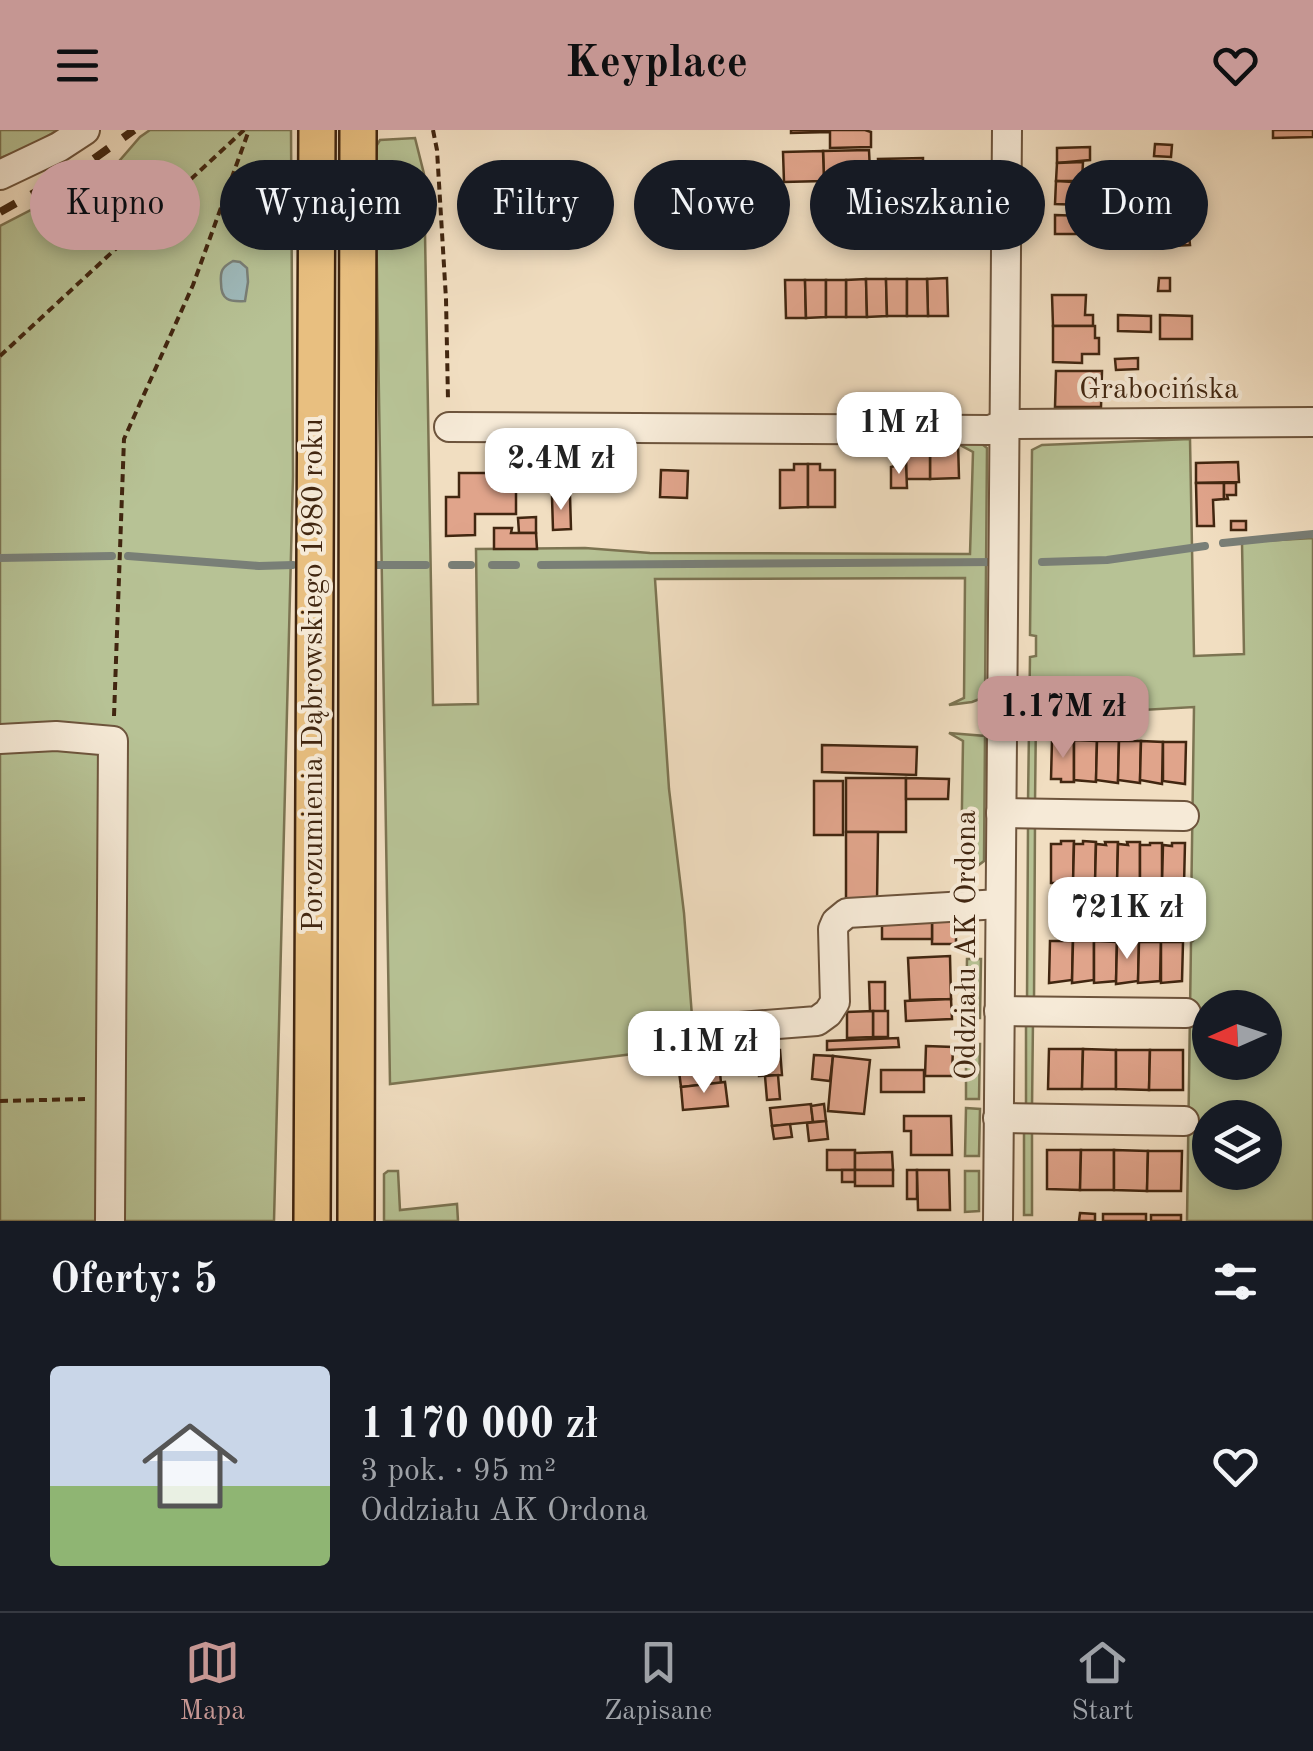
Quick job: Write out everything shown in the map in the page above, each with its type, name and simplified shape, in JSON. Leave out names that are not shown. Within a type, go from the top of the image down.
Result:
[{"type":"main road","name":"Porozumienia Dąbrowskiego 1980 roku","points":[[312,1221],[317,130]]},
{"type":"main road","name":"Porozumienia Dąbrowskiego 1980 roku","points":[[356,1221],[358,130]]},
{"type":"street","name":"Oddziału AK Ordona","points":[[998,1221],[1007,130]]},
{"type":"street","points":[[0,176],[75,133]]},
{"type":"street","name":"Grabocińska","points":[[449,427],[990,430],[1004,424],[1313,422]]},
{"type":"street","points":[[315,568],[358,568]]},
{"type":"street","points":[[0,739],[56,736],[113,740],[110,1221]]},
{"type":"street","points":[[1001,813],[1184,816]]},
{"type":"street","points":[[702,1030],[817,1021],[828,1013],[834,1002],[833,930],[836,922],[848,913],[1000,904]]},
{"type":"street","points":[[999,1011],[1186,1012]]},
{"type":"street","points":[[998,1118],[1184,1121]]},
{"type":"path","points":[[0,356],[246,130]]},
{"type":"path","points":[[113,740],[124,439],[194,285],[246,130]]},
{"type":"path","points":[[433,130],[445,281],[449,427]]},
{"type":"path","points":[[0,1101],[110,1098]]},
{"type":"green space","points":[[0,130],[58,130],[0,158]]},
{"type":"green space","points":[[150,130],[291,130],[291,160],[220,160],[220,250],[292,250],[293,476],[274,1221],[0,1221],[0,226],[30,210],[30,250],[200,250],[200,160],[120,160]]},
{"type":"green space","points":[[415,138],[420,160],[375,160],[380,140]]},
{"type":"green space","points":[[377,250],[425,250],[433,705],[478,704],[476,549],[970,554],[973,452],[960,445],[960,438],[987,448],[985,697],[949,705],[964,698],[965,578],[655,579],[669,789],[692,1016],[665,1050],[390,1084]]},
{"type":"green space","points":[[1190,439],[1194,656],[1244,654],[1242,542],[1313,538],[1313,1221],[1187,1221],[1194,707],[1036,716],[1035,803],[1028,802],[1030,657],[1036,656],[1036,636],[1030,635],[1032,450],[1042,445]]},
{"type":"green space","points":[[949,733],[985,736],[984,861],[976,867],[961,867],[963,741]]},
{"type":"green space","points":[[1035,823],[1034,1002],[1027,1001],[1028,825]]},
{"type":"green space","points":[[967,959],[981,959],[980,1018],[966,1018]]},
{"type":"green space","points":[[1033,1020],[1032,1109],[1026,1108],[1026,1022]]},
{"type":"green space","points":[[966,1044],[980,1044],[979,1099],[966,1099]]},
{"type":"green space","points":[[966,1108],[980,1109],[979,1156],[965,1156]]},
{"type":"green space","points":[[1024,1129],[1032,1129],[1032,1215],[1024,1215]]},
{"type":"green space","points":[[398,1171],[400,1210],[457,1204],[458,1221],[384,1221],[384,1174]]},
{"type":"green space","points":[[965,1171],[979,1171],[979,1211],[965,1212]]},
{"type":"water","points":[[233,261],[247,268],[245,301],[230,300],[222,293],[221,272]]},
{"type":"building","points":[[791,130],[865,130],[871,132],[871,147],[830,148],[830,132]]},
{"type":"building","points":[[1273,130],[1313,130],[1313,137],[1273,138]]},
{"type":"building","points":[[1155,144],[1172,145],[1171,157],[1154,156]]},
{"type":"building","points":[[1090,147],[1090,160],[1057,163],[1057,148]]},
{"type":"building","points":[[869,150],[869,160],[823,160],[823,151]]},
{"type":"building","points":[[823,151],[823,160],[810,160],[810,181],[790,182],[790,160],[783,160],[783,152]]},
{"type":"building","points":[[923,158],[923,160],[878,160]]},
{"type":"building","points":[[1057,163],[1065,163],[1065,181],[1056,181]]},
{"type":"building","points":[[1056,181],[1065,182],[1065,204],[1055,204]]},
{"type":"building","points":[[1055,215],[1065,215],[1065,234],[1055,234]]},
{"type":"building","points":[[947,278],[948,316],[928,316],[927,279]]},
{"type":"building","points":[[1159,278],[1170,278],[1170,291],[1158,291]]},
{"type":"building","points":[[866,279],[867,317],[846,317],[846,280]]},
{"type":"building","points":[[866,279],[886,279],[887,316],[867,317]]},
{"type":"building","points":[[886,279],[907,279],[907,316],[887,316]]},
{"type":"building","points":[[907,279],[927,279],[928,316],[907,316]]},
{"type":"building","points":[[785,280],[805,280],[806,318],[786,318]]},
{"type":"building","points":[[805,280],[826,280],[826,317],[806,318]]},
{"type":"building","points":[[826,280],[846,280],[846,317],[826,317]]},
{"type":"building","points":[[1052,295],[1086,295],[1085,315],[1093,315],[1093,326],[1053,326]]},
{"type":"building","points":[[1118,315],[1151,316],[1151,332],[1118,331]]},
{"type":"building","points":[[1160,315],[1192,316],[1192,339],[1160,339]]},
{"type":"building","points":[[1053,326],[1095,326],[1099,354],[1082,354],[1082,363],[1053,362]]},
{"type":"building","points":[[1138,358],[1138,369],[1116,370],[1115,359]]},
{"type":"building","points":[[1056,371],[1102,371],[1101,407],[1055,407]]},
{"type":"building","points":[[930,442],[958,442],[959,478],[930,479]]},
{"type":"building","points":[[906,451],[930,451],[930,479],[906,479]]},
{"type":"building","points":[[1238,462],[1239,482],[1196,483],[1196,463]]},
{"type":"building","points":[[906,463],[907,488],[891,488],[891,467]]},
{"type":"building","points":[[794,464],[808,464],[808,507],[780,508],[780,470],[794,470]]},
{"type":"building","points":[[808,464],[820,464],[820,470],[835,470],[835,507],[808,507]]},
{"type":"building","points":[[661,470],[688,471],[687,498],[660,497]]},
{"type":"building","points":[[459,473],[516,473],[516,514],[475,514],[475,535],[446,536],[446,497],[459,497]]},
{"type":"building","points":[[1196,483],[1224,483],[1224,499],[1213,500],[1214,526],[1197,526]]},
{"type":"building","points":[[1224,483],[1236,483],[1236,495],[1224,499]]},
{"type":"building","points":[[570,496],[571,529],[553,530],[552,497]]},
{"type":"building","points":[[536,517],[536,533],[519,533],[518,518]]},
{"type":"building","points":[[1231,521],[1246,521],[1246,530],[1231,530]]},
{"type":"building","points":[[494,528],[536,533],[537,549],[494,549]]},
{"type":"building","points":[[1052,740],[1074,740],[1074,782],[1051,779]]},
{"type":"building","points":[[1074,740],[1097,741],[1096,782],[1074,780]]},
{"type":"building","points":[[1097,741],[1119,741],[1118,783],[1096,780]]},
{"type":"building","points":[[1119,741],[1141,741],[1140,783],[1118,780]]},
{"type":"building","points":[[1141,741],[1163,742],[1162,784],[1140,780]]},
{"type":"building","points":[[1163,742],[1186,742],[1185,784],[1163,781]]},
{"type":"building","points":[[822,745],[917,747],[916,775],[822,772]]},
{"type":"building","points":[[846,778],[906,778],[906,832],[846,832]]},
{"type":"building","points":[[906,778],[949,779],[948,799],[906,799]]},
{"type":"building","points":[[814,781],[843,781],[843,835],[814,835]]},
{"type":"building","points":[[846,832],[878,832],[877,902],[846,902]]},
{"type":"building","points":[[1074,841],[1073,883],[1051,883],[1051,844]]},
{"type":"building","points":[[1096,842],[1095,883],[1073,883],[1074,844]]},
{"type":"building","points":[[1105,842],[1118,842],[1117,884],[1095,883],[1096,844],[1106,845]]},
{"type":"building","points":[[1127,842],[1140,842],[1140,884],[1117,884],[1118,844],[1128,845]]},
{"type":"building","points":[[1162,843],[1162,884],[1140,884],[1140,845]]},
{"type":"building","points":[[1185,843],[1184,885],[1162,884],[1163,845]]},
{"type":"building","points":[[932,913],[956,913],[956,944],[932,944]]},
{"type":"building","points":[[932,913],[932,939],[882,939],[882,914]]},
{"type":"building","points":[[1050,941],[1073,941],[1072,980],[1049,983]]},
{"type":"building","points":[[1073,941],[1094,941],[1094,980],[1072,983]]},
{"type":"building","points":[[1094,941],[1117,942],[1116,981],[1094,983]]},
{"type":"building","points":[[1117,942],[1139,942],[1138,981],[1116,984]]},
{"type":"building","points":[[1139,942],[1161,942],[1160,981],[1138,983]]},
{"type":"building","points":[[1161,942],[1183,942],[1182,981],[1161,983]]},
{"type":"building","points":[[950,956],[951,999],[910,1000],[908,958]]},
{"type":"building","points":[[869,982],[885,982],[885,1011],[870,1012]]},
{"type":"building","points":[[951,999],[952,1019],[906,1021],[905,1001]]},
{"type":"building","points":[[873,1011],[888,1011],[888,1037],[873,1037]]},
{"type":"building","points":[[873,1011],[873,1037],[847,1038],[847,1012]]},
{"type":"building","points":[[898,1038],[899,1047],[827,1050],[827,1041]]},
{"type":"building","points":[[926,1046],[953,1047],[952,1076],[925,1076]]},
{"type":"building","points":[[1049,1049],[1083,1049],[1082,1089],[1048,1089]]},
{"type":"building","points":[[1083,1049],[1116,1050],[1116,1089],[1082,1089]]},
{"type":"building","points":[[780,1050],[782,1075],[759,1076],[757,1052]]},
{"type":"building","points":[[1116,1050],[1150,1050],[1149,1090],[1116,1089]]},
{"type":"building","points":[[1150,1050],[1183,1050],[1183,1090],[1149,1090]]},
{"type":"building","points":[[718,1052],[721,1083],[681,1087],[677,1056]]},
{"type":"building","points":[[814,1055],[833,1056],[830,1081],[812,1079]]},
{"type":"building","points":[[833,1056],[870,1060],[864,1114],[828,1111]]},
{"type":"building","points":[[881,1070],[924,1070],[924,1092],[881,1092]]},
{"type":"building","points":[[778,1075],[780,1099],[767,1100],[765,1076]]},
{"type":"building","points":[[725,1082],[728,1106],[683,1110],[681,1087]]},
{"type":"building","points":[[811,1104],[813,1122],[772,1126],[770,1108]]},
{"type":"building","points":[[824,1104],[826,1121],[813,1122],[811,1106]]},
{"type":"building","points":[[904,1116],[951,1116],[952,1155],[911,1155],[911,1131],[904,1131]]},
{"type":"building","points":[[826,1121],[828,1139],[809,1141],[807,1123]]},
{"type":"building","points":[[790,1124],[792,1137],[774,1139],[772,1126]]},
{"type":"building","points":[[827,1150],[855,1150],[855,1170],[827,1170]]},
{"type":"building","points":[[1047,1150],[1081,1150],[1080,1190],[1047,1189]]},
{"type":"building","points":[[1081,1150],[1114,1150],[1114,1190],[1080,1190]]},
{"type":"building","points":[[1114,1150],[1148,1151],[1147,1191],[1114,1190]]},
{"type":"building","points":[[1148,1151],[1182,1151],[1181,1191],[1147,1191]]},
{"type":"building","points":[[892,1152],[893,1170],[855,1170],[855,1153]]},
{"type":"building","points":[[842,1170],[855,1170],[855,1182],[842,1182]]},
{"type":"building","points":[[855,1170],[893,1170],[893,1186],[855,1186]]},
{"type":"building","points":[[907,1170],[917,1170],[917,1199],[907,1199]]},
{"type":"building","points":[[917,1170],[949,1170],[950,1210],[918,1210]]},
{"type":"building","points":[[1080,1213],[1095,1214],[1095,1221],[1079,1221]]},
{"type":"building","points":[[1103,1214],[1146,1214],[1146,1221],[1103,1221]]},
{"type":"building","points":[[1151,1215],[1181,1215],[1181,1221],[1151,1221]]},
{"type":"waterway","points":[[1223,543],[1313,534]]},
{"type":"waterway","points":[[1042,562],[1107,560],[1205,546]]},
{"type":"waterway","points":[[0,558],[112,556]]},
{"type":"waterway","points":[[128,556],[293,565]]},
{"type":"waterway","points":[[541,565],[997,562]]},
{"type":"waterway","points":[[375,565],[426,565]]},
{"type":"waterway","points":[[452,565],[471,565]]},
{"type":"waterway","points":[[492,565],[516,565]]},
{"type":"railway","points":[[0,212],[91,161],[134,130]]}]
